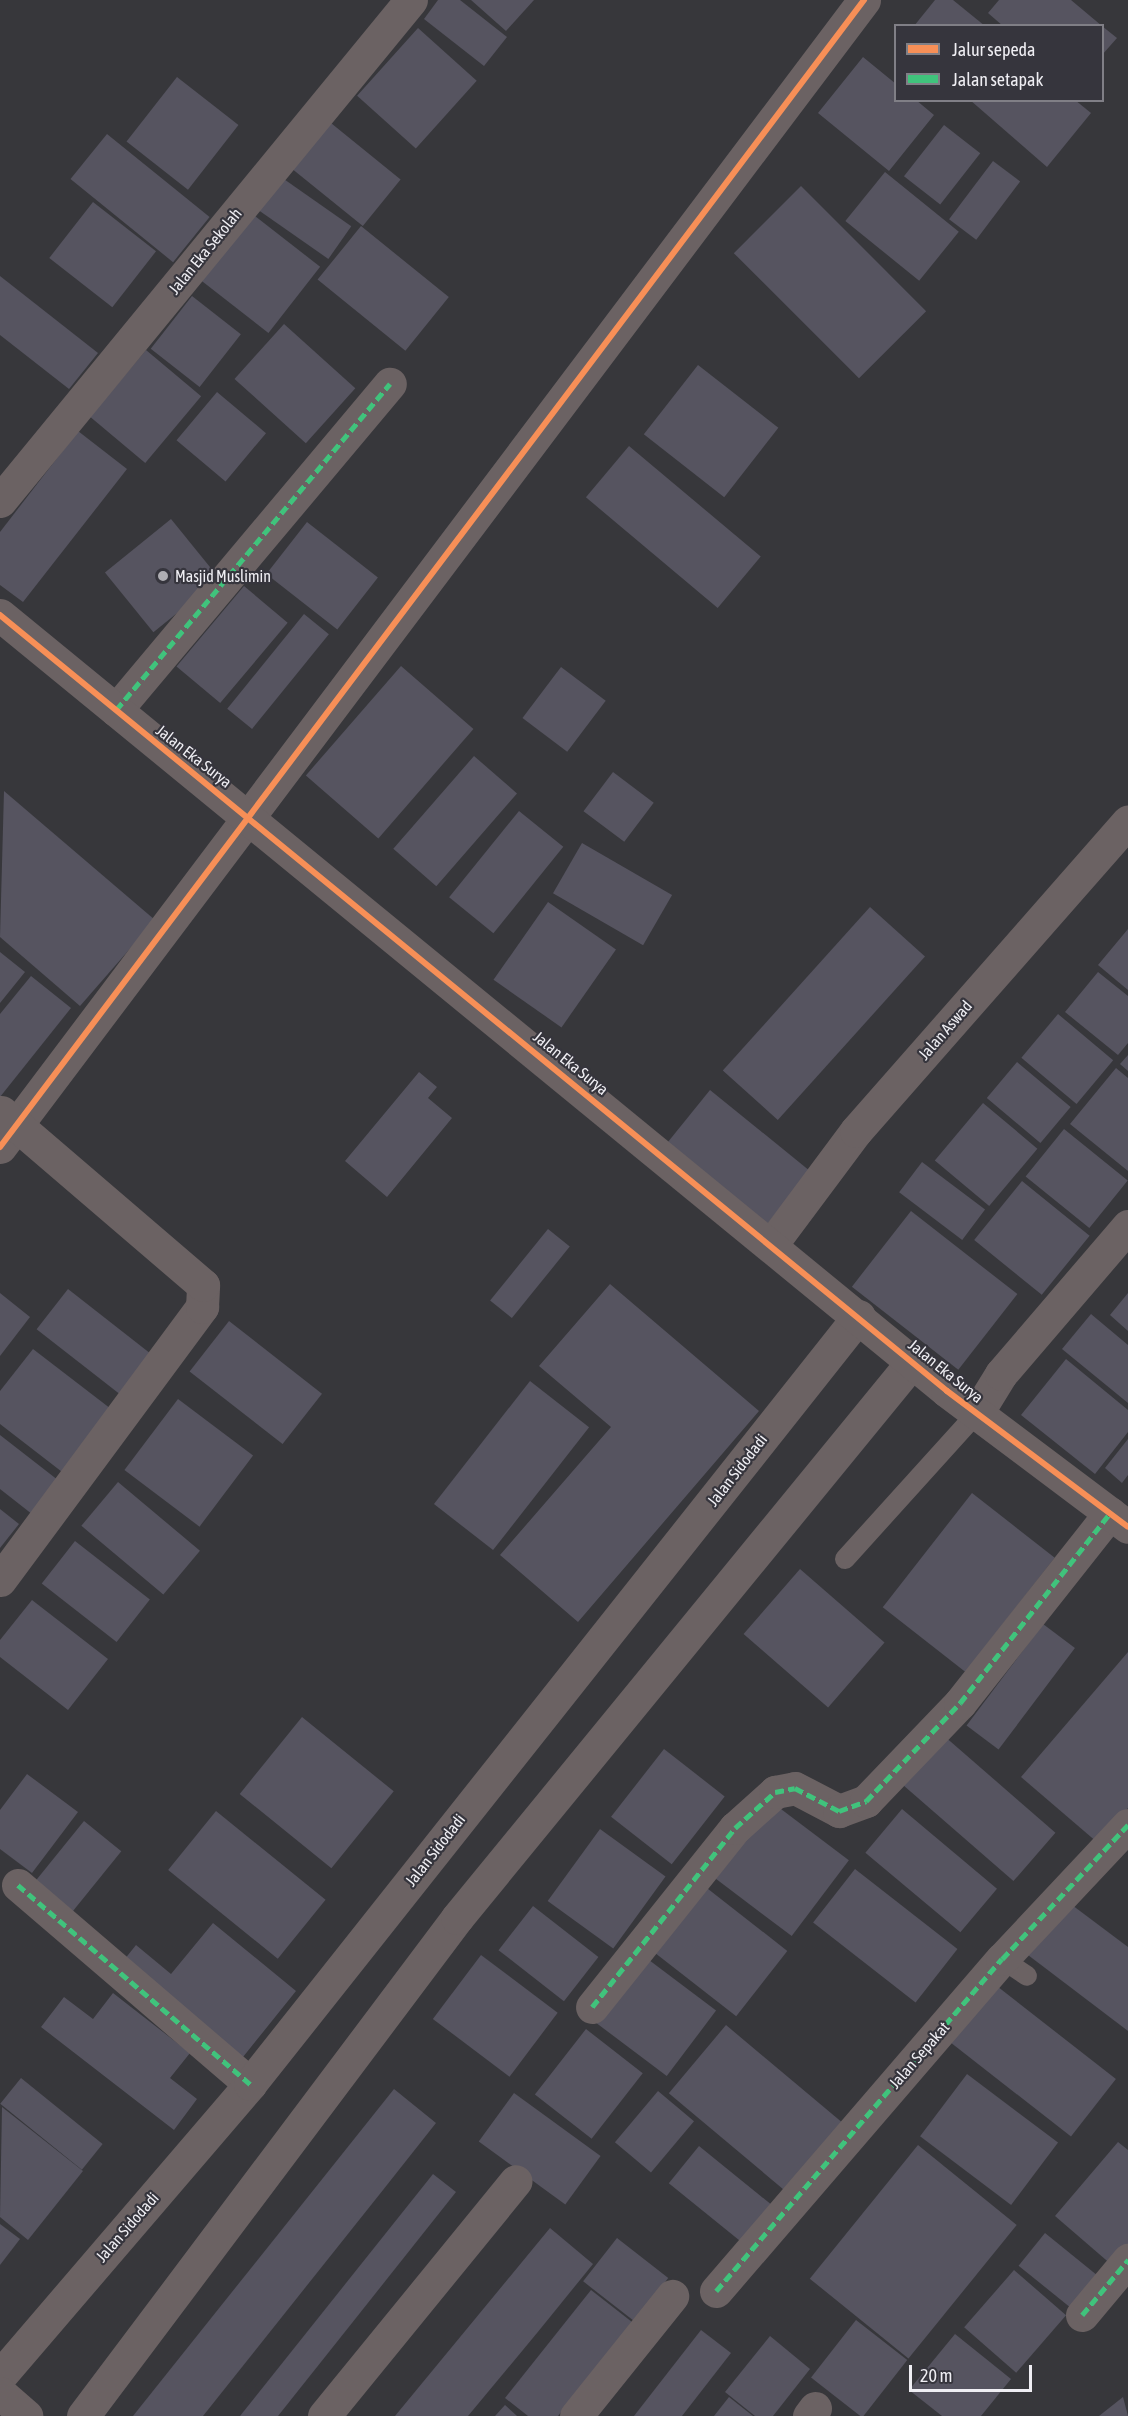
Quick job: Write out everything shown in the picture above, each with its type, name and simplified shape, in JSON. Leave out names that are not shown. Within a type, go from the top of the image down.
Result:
[{"type":"street","name":"Jalan Eka Sekolah","points":[[0,501],[411,0]]},
{"type":"street","points":[[0,1580],[202,1307],[203,1285],[6,1127],[249,815],[864,0]]},
{"type":"street","points":[[116,710],[390,384]]},
{"type":"street","name":"Jalan Eka Surya","points":[[0,615],[249,815],[912,1362],[1119,1520]]},
{"type":"street","name":"Jalan Aswad","points":[[771,1245],[856,1131],[1128,821]]},
{"type":"street","points":[[977,1413],[1001,1374],[1128,1226]]},
{"type":"street","name":"Jalan Sidodadi","points":[[0,2376],[250,2084],[859,1316]]},
{"type":"street","points":[[83,2416],[457,1918],[912,1362]]},
{"type":"street","points":[[592,2007],[735,1828],[775,1791],[795,1788],[839,1810],[866,1801],[960,1703],[1119,1520]]},
{"type":"street","name":"Jalan Sepakat","points":[[716,2291],[1014,1967],[1128,1825]]},
{"type":"street","points":[[18,1886],[250,2084]]},
{"type":"street","points":[[324,2416],[516,2181]]},
{"type":"street","points":[[1082,2314],[1128,2260]]},
{"type":"street","points":[[576,2416],[672,2296]]},
{"type":"street","points":[[0,2393],[26,2416]]},
{"type":"lane","points":[[845,1559],[977,1413]]},
{"type":"building","points":[[438,0],[460,0],[507,37],[484,66],[424,19]]},
{"type":"building","points":[[471,0],[534,0],[506,31]]},
{"type":"building","points":[[935,0],[953,0],[983,24],[916,24]]},
{"type":"building","points":[[999,0],[1071,0],[1100,24],[1001,24],[988,13]]},
{"type":"building","points":[[418,28],[477,81],[416,148],[357,96]]},
{"type":"building","points":[[1104,28],[1117,38],[1104,53]]},
{"type":"building","points":[[863,57],[894,82],[894,102],[918,102],[934,115],[889,171],[818,113]]},
{"type":"building","points":[[177,77],[238,125],[188,190],[127,142]]},
{"type":"building","points":[[972,102],[1077,102],[1091,113],[1047,167]]},
{"type":"building","points":[[326,119],[401,179],[363,226],[288,166]]},
{"type":"building","points":[[944,125],[980,153],[940,205],[904,176]]},
{"type":"building","points":[[107,134],[210,217],[173,262],[70,179]]},
{"type":"building","points":[[993,161],[1020,181],[976,240],[949,219]]},
{"type":"building","points":[[271,170],[351,226],[328,259],[248,203]]},
{"type":"building","points":[[885,172],[959,232],[919,281],[845,221]]},
{"type":"building","points":[[801,186],[926,311],[859,378],[734,253]]},
{"type":"building","points":[[93,202],[156,251],[112,307],[49,258]]},
{"type":"building","points":[[250,212],[320,267],[268,333],[198,278]]},
{"type":"building","points":[[361,226],[449,297],[405,351],[318,280]]},
{"type":"building","points":[[0,276],[98,353],[69,389],[0,335]]},
{"type":"building","points":[[192,296],[241,334],[200,387],[151,349]]},
{"type":"building","points":[[284,324],[355,388],[306,443],[234,379]]},
{"type":"building","points":[[146,350],[201,396],[145,463],[90,417]]},
{"type":"building","points":[[698,365],[778,428],[724,497],[644,434]]},
{"type":"building","points":[[217,392],[266,433],[226,481],[177,440]]},
{"type":"building","points":[[78,431],[127,469],[23,602],[0,585],[0,532]]},
{"type":"building","points":[[629,446],[761,557],[718,608],[586,497]]},
{"type":"building","name":"Masjid Muslimin","points":[[171,519],[219,579],[153,632],[105,572]]},
{"type":"building","points":[[307,522],[378,577],[337,629],[266,574]]},
{"type":"building","points":[[244,586],[288,623],[220,703],[177,666]]},
{"type":"building","points":[[304,614],[329,634],[252,729],[227,709]]},
{"type":"building","points":[[401,666],[473,729],[378,838],[306,775]]},
{"type":"building","points":[[561,667],[606,701],[567,752],[522,718]]},
{"type":"building","points":[[474,756],[517,793],[436,886],[393,849]]},
{"type":"building","points":[[613,772],[654,803],[624,842],[584,811]]},
{"type":"building","points":[[4,791],[155,920],[80,1006],[0,937]]},
{"type":"building","points":[[519,811],[563,847],[493,933],[449,897]]},
{"type":"building","points":[[582,843],[672,895],[643,945],[553,893]]},
{"type":"building","points":[[548,902],[616,950],[561,1027],[494,980]]},
{"type":"building","points":[[870,907],[925,957],[778,1120],[723,1070]]},
{"type":"building","points":[[1128,929],[1128,990],[1098,965]]},
{"type":"building","points":[[0,952],[25,972],[0,1003]]},
{"type":"building","points":[[1098,972],[1128,996],[1128,1043],[1118,1055],[1065,1012]]},
{"type":"building","points":[[31,976],[71,1008],[0,1097],[0,1014]]},
{"type":"building","points":[[1058,1014],[1113,1060],[1077,1104],[1021,1058]]},
{"type":"building","points":[[1128,1055],[1128,1071],[1120,1064]]},
{"type":"building","points":[[1017,1062],[1071,1107],[1040,1143],[987,1098]]},
{"type":"building","points":[[1116,1068],[1128,1078],[1128,1171],[1070,1124]]},
{"type":"building","points":[[419,1072],[437,1087],[428,1098],[452,1118],[387,1197],[345,1161]]},
{"type":"building","points":[[710,1090],[810,1171],[766,1226],[665,1145]]},
{"type":"building","points":[[983,1103],[1037,1149],[989,1206],[935,1160]]},
{"type":"building","points":[[1064,1129],[1128,1181],[1089,1228],[1026,1176]]},
{"type":"building","points":[[922,1162],[985,1210],[962,1240],[899,1192]]},
{"type":"building","points":[[1022,1181],[1090,1236],[1042,1295],[974,1240]]},
{"type":"building","points":[[911,1211],[1017,1294],[958,1370],[852,1287]]},
{"type":"building","points":[[548,1229],[570,1247],[512,1318],[490,1300]]},
{"type":"building","points":[[610,1284],[759,1411],[578,1622],[500,1555],[611,1427],[539,1366]]},
{"type":"building","points":[[68,1289],[152,1355],[121,1395],[37,1329]]},
{"type":"building","points":[[0,1293],[30,1317],[0,1356]]},
{"type":"building","points":[[1128,1293],[1128,1331],[1110,1315]]},
{"type":"building","points":[[1091,1314],[1128,1345],[1128,1403],[1062,1349]]},
{"type":"building","points":[[229,1321],[322,1394],[283,1444],[190,1371]]},
{"type":"building","points":[[33,1349],[115,1412],[66,1475],[0,1424],[0,1391]]},
{"type":"building","points":[[1066,1359],[1128,1410],[1128,1432],[1095,1474],[1021,1415]]},
{"type":"building","points":[[530,1381],[589,1427],[493,1550],[434,1504]]},
{"type":"building","points":[[178,1399],[253,1456],[200,1527],[124,1470]]},
{"type":"building","points":[[0,1435],[63,1484],[37,1518],[0,1489]]},
{"type":"building","points":[[1128,1439],[1128,1475],[1122,1483],[1105,1468]]},
{"type":"building","points":[[118,1482],[200,1551],[163,1594],[81,1526]]},
{"type":"building","points":[[972,1493],[1055,1558],[965,1672],[883,1607]]},
{"type":"building","points":[[0,1509],[19,1524],[0,1548]]},
{"type":"building","points":[[75,1541],[150,1599],[117,1642],[42,1584]]},
{"type":"building","points":[[800,1569],[885,1642],[828,1707],[744,1634]]},
{"type":"building","points":[[32,1600],[108,1659],[68,1710],[0,1657],[0,1640]]},
{"type":"building","points":[[1043,1624],[1075,1648],[999,1749],[967,1725]]},
{"type":"building","points":[[1128,1652],[1128,1808],[1098,1843],[1021,1777]]},
{"type":"building","points":[[302,1717],[394,1791],[331,1868],[240,1794]]},
{"type":"building","points":[[943,1735],[1055,1833],[1013,1881],[901,1783]]},
{"type":"building","points":[[664,1749],[725,1796],[672,1864],[611,1817]]},
{"type":"building","points":[[27,1774],[78,1812],[32,1873],[0,1849],[0,1810]]},
{"type":"building","points":[[773,1803],[849,1860],[792,1936],[716,1879]]},
{"type":"building","points":[[902,1809],[997,1889],[960,1932],[865,1853]]},
{"type":"building","points":[[216,1811],[326,1900],[278,1959],[168,1870]]},
{"type":"building","points":[[84,1821],[121,1851],[71,1913],[34,1883]]},
{"type":"building","points":[[600,1829],[666,1877],[613,1949],[548,1901]]},
{"type":"building","points":[[855,1869],[957,1949],[916,2003],[813,1923]]},
{"type":"building","points":[[703,1885],[787,1951],[736,2016],[652,1950]]},
{"type":"building","points":[[1068,1902],[1128,1947],[1128,2031],[1028,1955]]},
{"type":"building","points":[[533,1906],[598,1957],[564,2001],[499,1950]]},
{"type":"building","points":[[213,1923],[296,1991],[239,2062],[120,1965],[136,1945],[171,1974]]},
{"type":"building","points":[[481,1955],[558,2013],[510,2077],[433,2019]]},
{"type":"building","points":[[645,1957],[716,2011],[667,2076],[596,2022]]},
{"type":"building","points":[[993,1983],[1116,2079],[1071,2137],[948,2041]]},
{"type":"building","points":[[113,1993],[190,2053],[170,2078],[197,2099],[174,2130],[41,2027],[64,1997],[93,2019]]},
{"type":"building","points":[[726,2025],[846,2125],[788,2193],[669,2093]]},
{"type":"building","points":[[586,2029],[643,2073],[592,2139],[535,2094]]},
{"type":"building","points":[[967,2074],[1058,2143],[1011,2205],[920,2136]]},
{"type":"building","points":[[21,2078],[103,2144],[82,2170],[0,2104]]},
{"type":"building","points":[[394,2089],[436,2123],[203,2416],[133,2416]]},
{"type":"building","points":[[658,2091],[694,2121],[651,2173],[615,2142]]},
{"type":"building","points":[[514,2093],[601,2156],[565,2204],[479,2142]]},
{"type":"building","points":[[2,2107],[83,2171],[28,2240],[0,2217]]},
{"type":"building","points":[[1118,2142],[1128,2150],[1128,2248],[1113,2266],[1055,2216]]},
{"type":"building","points":[[918,2145],[1017,2225],[908,2359],[810,2279]]},
{"type":"building","points":[[699,2146],[773,2206],[743,2243],[669,2183]]},
{"type":"building","points":[[433,2174],[456,2192],[278,2416],[240,2416]]},
{"type":"building","points":[[0,2224],[20,2239],[0,2265]]},
{"type":"building","points":[[550,2228],[593,2264],[537,2333],[468,2416],[395,2416]]},
{"type":"building","points":[[1045,2233],[1103,2280],[1077,2313],[1019,2266]]},
{"type":"building","points":[[617,2238],[668,2278],[634,2321],[583,2281]]},
{"type":"building","points":[[1014,2270],[1066,2315],[1016,2373],[964,2327]]},
{"type":"building","points":[[591,2290],[632,2322],[558,2416],[528,2416],[505,2398]]},
{"type":"building","points":[[856,2320],[907,2360],[863,2416],[860,2416],[811,2378]]},
{"type":"building","points":[[701,2330],[731,2353],[682,2416],[634,2416]]},
{"type":"building","points":[[955,2334],[1011,2379],[981,2416],[942,2416],[909,2390]]},
{"type":"building","points":[[770,2336],[810,2369],[773,2416],[755,2416],[725,2392]]},
{"type":"building","points":[[729,2397],[753,2416],[714,2416]]},
{"type":"building","points":[[1123,2397],[1128,2416],[1099,2416]]},
{"type":"building","points":[[505,2405],[517,2416],[495,2416]]},
{"type":"marked path","points":[[116,710],[390,384]]},
{"type":"marked path","points":[[592,2007],[735,1828],[775,1792],[795,1788],[839,1811],[866,1801],[960,1703],[1110,1513]]},
{"type":"marked path","points":[[716,2291],[1002,1959],[1128,1825]]},
{"type":"marked path","points":[[18,1885],[250,2084]]},
{"type":"marked path","points":[[1082,2315],[1128,2260]]},
{"type":"cycle path","points":[[0,1147],[864,0]]},
{"type":"cycle path","points":[[0,615],[947,1391],[1128,1527]]},
{"type":"place","name":"Masjid Muslimin","points":[[163,576]]}]
